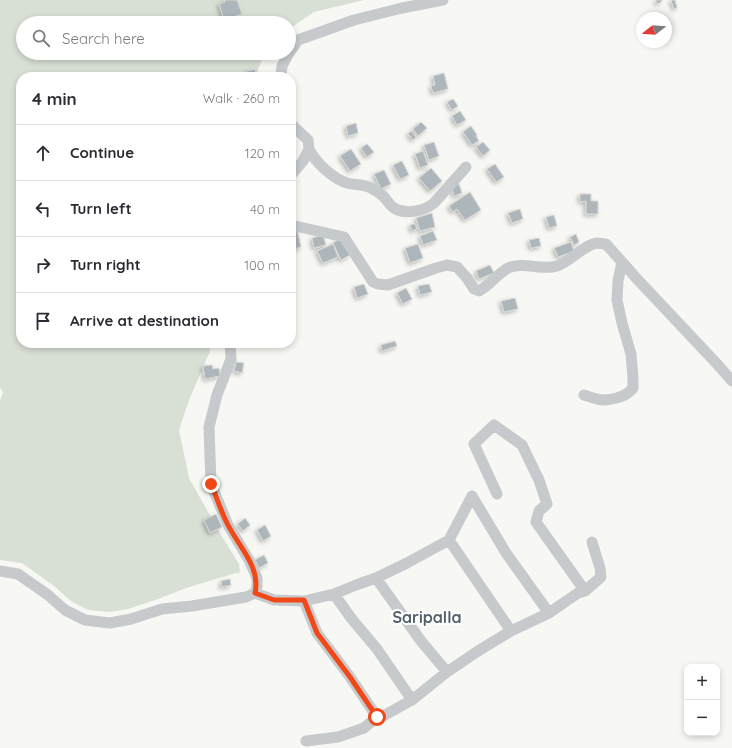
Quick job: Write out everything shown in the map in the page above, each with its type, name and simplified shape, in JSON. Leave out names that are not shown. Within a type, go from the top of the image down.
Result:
[{"type":"street","points":[[296,43],[298,40],[354,20],[443,0]]},
{"type":"street","points":[[281,72],[282,66],[285,60]]},
{"type":"street","points":[[296,129],[308,140],[309,149],[312,156],[327,171],[338,179],[347,183],[368,187],[382,195],[394,208],[412,212],[430,207],[466,167]]},
{"type":"street","points":[[296,169],[303,161],[309,149]]},
{"type":"street","points":[[296,226],[344,237],[373,282],[378,284],[388,285],[447,265],[457,267],[474,289],[479,291],[508,268],[518,265],[558,266],[589,246],[597,243],[606,244],[732,381]]},
{"type":"street","points":[[584,395],[609,400],[629,393],[634,388],[631,354],[617,300],[618,281],[622,262]]},
{"type":"street","points":[[230,348],[231,359],[217,395],[209,427],[211,484],[228,525],[249,560],[256,578],[257,586],[255,593]]},
{"type":"street","points":[[496,494],[474,444],[494,425],[522,445],[539,480],[547,504],[539,511],[536,522],[585,591]]},
{"type":"street","points":[[0,571],[18,574],[48,595],[65,610],[85,620],[110,623],[131,619],[162,609],[192,606],[246,597],[255,593],[274,600],[304,600],[334,594],[376,578],[449,540],[472,496],[506,553],[549,613]]},
{"type":"street","points":[[449,540],[510,631]]},
{"type":"street","points":[[306,742],[338,738],[364,728],[377,717],[383,716],[412,700],[447,672],[510,631],[549,613],[578,593],[585,591],[601,576],[592,542]]},
{"type":"street","points":[[376,578],[421,641],[447,672]]},
{"type":"street","points":[[334,594],[351,618],[377,648],[412,700]]},
{"type":"street","points":[[304,600],[317,633],[350,677],[377,717]]},
{"type":"shaded area","points":[[0,0],[364,0],[314,12],[296,24],[296,16],[16,16],[16,60],[262,60],[258,72],[16,72],[16,348],[210,348],[189,400],[179,430],[189,478],[239,564],[240,572],[189,587],[128,609],[110,612],[88,610],[71,601],[54,586],[22,563],[0,560],[0,401],[3,392],[0,388]]},
{"type":"building","points":[[224,0],[237,0],[242,14],[236,16],[223,16],[219,4],[225,2]]},
{"type":"building","points":[[655,0],[662,0],[662,1],[658,4]]},
{"type":"building","points":[[671,0],[675,0],[677,8],[674,9]]},
{"type":"building","points":[[255,69],[256,72],[246,72]]},
{"type":"building","points":[[444,73],[448,89],[433,93],[431,86],[435,85],[433,76]]},
{"type":"building","points":[[453,99],[458,106],[452,110],[447,102]]},
{"type":"building","points":[[460,111],[466,120],[457,125],[452,116]]},
{"type":"building","points":[[421,122],[427,128],[418,136],[413,129]]},
{"type":"building","points":[[356,123],[358,133],[348,136],[346,126]]},
{"type":"building","points":[[471,126],[479,141],[472,145],[463,132]]},
{"type":"building","points":[[411,131],[416,137],[413,140],[408,134]]},
{"type":"building","points":[[434,142],[439,156],[429,160],[424,145]]},
{"type":"building","points":[[483,142],[490,150],[483,156],[476,147]]},
{"type":"building","points":[[367,144],[374,152],[367,157],[361,148]]},
{"type":"building","points":[[351,149],[361,164],[350,171],[340,156]]},
{"type":"building","points":[[423,151],[428,165],[420,168],[415,154]]},
{"type":"building","points":[[402,161],[409,175],[400,179],[393,165]]},
{"type":"building","points":[[495,164],[504,177],[496,182],[487,169]]},
{"type":"building","points":[[431,168],[442,181],[430,191],[419,178]]},
{"type":"building","points":[[384,170],[391,184],[381,189],[374,174]]},
{"type":"building","points":[[459,184],[462,193],[454,196],[451,186]]},
{"type":"building","points":[[470,192],[481,210],[465,220],[457,209],[453,212],[449,206]]},
{"type":"building","points":[[580,194],[591,194],[591,201],[598,201],[598,214],[586,214],[586,201],[580,202]]},
{"type":"building","points":[[520,209],[523,219],[512,223],[508,213]]},
{"type":"building","points":[[432,213],[435,227],[420,231],[416,218]]},
{"type":"building","points":[[554,215],[557,226],[549,228],[546,217]]},
{"type":"building","points":[[415,224],[417,229],[412,231],[410,225]]},
{"type":"building","points":[[296,229],[301,247],[296,248]]},
{"type":"building","points":[[433,231],[437,240],[423,245],[420,236]]},
{"type":"building","points":[[576,234],[579,242],[574,245],[570,237]]},
{"type":"building","points":[[323,235],[326,245],[314,248],[312,238]]},
{"type":"building","points":[[341,238],[350,255],[341,260],[333,243]]},
{"type":"building","points":[[539,238],[541,246],[531,248],[529,240]]},
{"type":"building","points":[[571,242],[574,251],[558,257],[554,248]]},
{"type":"building","points":[[333,244],[338,257],[323,263],[317,251]]},
{"type":"building","points":[[418,244],[423,258],[410,263],[405,248]]},
{"type":"building","points":[[490,265],[494,273],[479,279],[476,271]]},
{"type":"building","points":[[364,284],[368,294],[357,298],[354,287]]},
{"type":"building","points":[[429,284],[432,292],[420,295],[418,286]]},
{"type":"building","points":[[406,288],[412,299],[403,304],[397,293]]},
{"type":"building","points":[[515,298],[518,309],[504,312],[501,301]]},
{"type":"building","points":[[395,341],[397,346],[382,351],[381,345]]},
{"type":"building","points":[[236,362],[244,363],[242,373],[234,371]]},
{"type":"building","points":[[212,365],[213,369],[219,368],[220,376],[205,379],[203,366]]},
{"type":"building","points":[[216,514],[222,527],[210,533],[204,520]]},
{"type":"building","points":[[245,518],[250,525],[243,531],[238,524]]},
{"type":"building","points":[[265,525],[271,536],[263,541],[257,530]]},
{"type":"building","points":[[264,555],[268,563],[259,568],[255,560]]},
{"type":"building","points":[[230,579],[231,585],[222,587],[221,581]]},
{"type":"district","name":"Saripalla","points":[[427,617]]},
{"type":"route","points":[[211,484],[228,525],[249,560],[256,578],[257,586],[255,593],[274,600],[304,600],[317,633],[350,677],[377,717]]}]
